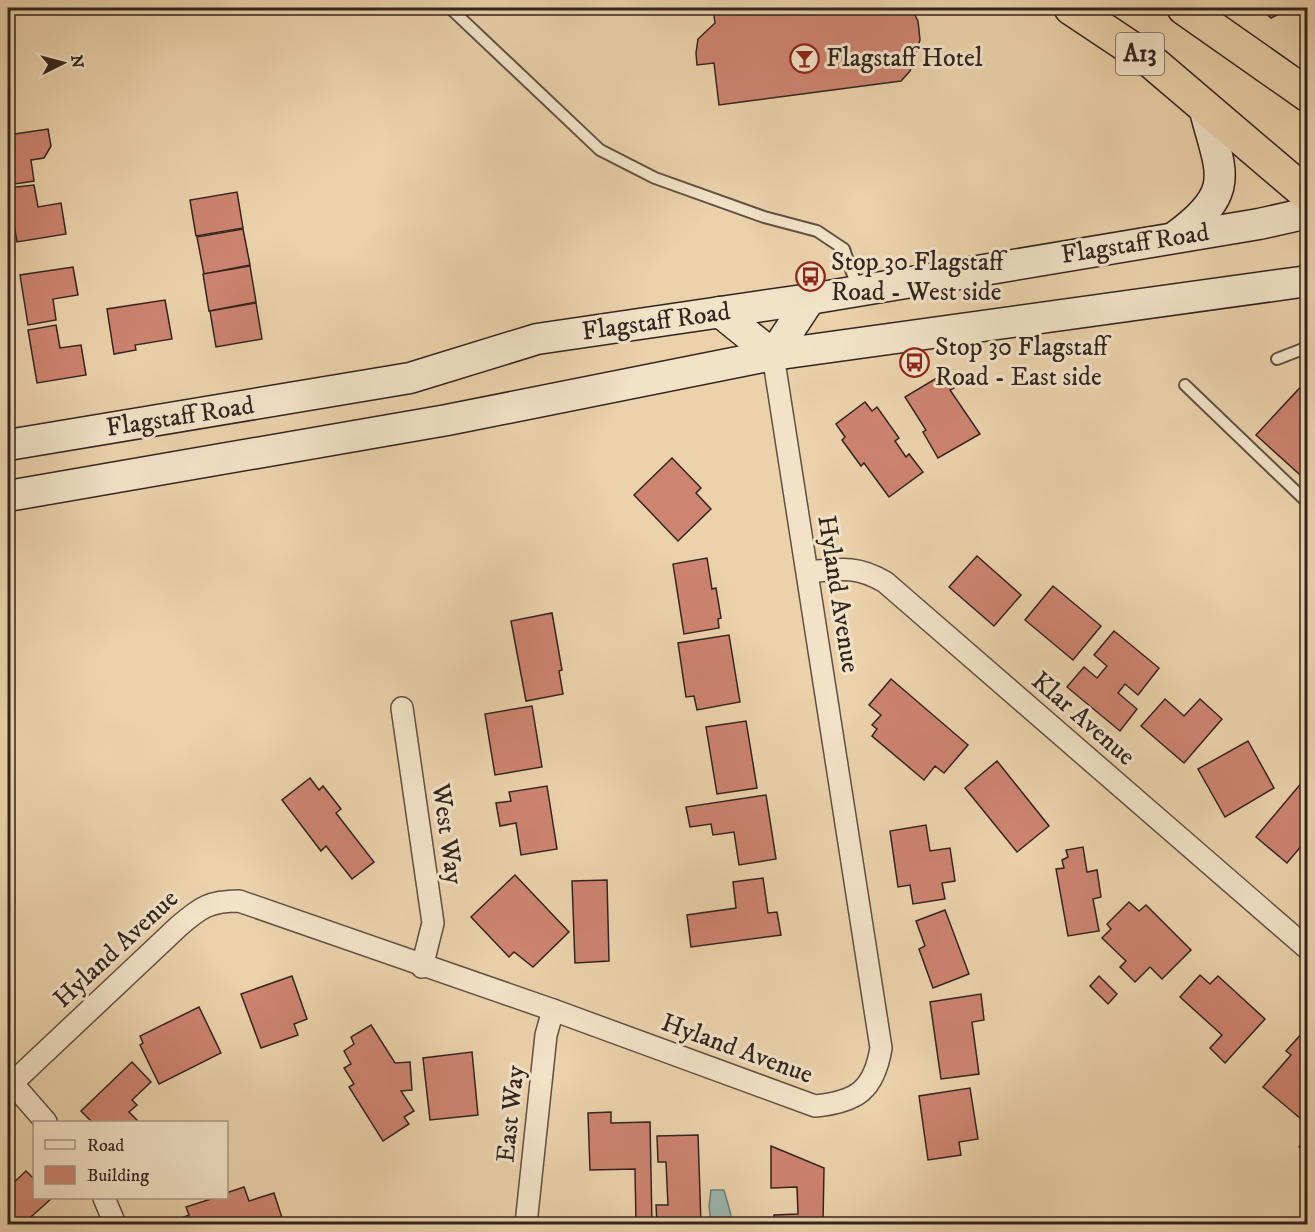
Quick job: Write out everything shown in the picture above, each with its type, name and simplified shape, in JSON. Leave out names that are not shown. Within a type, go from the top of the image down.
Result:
[{"type":"highway","name":"A13","points":[[1071,8],[1152,62],[1308,195]]},
{"type":"highway","name":"A13","points":[[1185,8],[1308,95]]},
{"type":"highway","name":"A13","points":[[1261,61],[1295,68],[1308,75]]},
{"type":"main road","points":[[1174,238],[1208,211],[1219,187],[1221,167],[1204,107]]},
{"type":"main road","name":"Flagstaff Road","points":[[8,445],[410,378],[537,339],[810,299],[1259,224],[1308,213]]},
{"type":"main road","name":"Flagstaff Road","points":[[8,496],[447,420],[773,355],[1308,281]]},
{"type":"main road","points":[[720,312],[773,355],[810,299]]},
{"type":"street","name":"Hyland Avenue","points":[[10,1085],[179,926],[201,908],[220,901],[239,902],[422,967],[553,1010],[815,1106],[852,1100],[867,1087],[878,1069],[881,1048],[773,355]]},
{"type":"street","name":"Klar Avenue","points":[[808,572],[844,568],[868,572],[885,582],[1308,949]]},
{"type":"street","name":"West Way","points":[[402,708],[433,923],[422,967]]},
{"type":"street","name":"East Way","points":[[526,1224],[546,1035],[553,1010]]},
{"type":"street","points":[[10,1085],[45,1121]]},
{"type":"street","points":[[105,1199],[115,1224]]},
{"type":"lane","points":[[450,8],[600,150],[655,178],[764,217],[817,231],[844,249],[858,290]]},
{"type":"lane","points":[[1278,358],[1308,347]]},
{"type":"lane","points":[[1185,385],[1308,503]]},
{"type":"water","points":[[711,1190],[724,1190],[731,1215],[729,1224],[711,1224],[709,1206]]},
{"type":"building","points":[[613,8],[675,8],[614,14]]},
{"type":"building","name":"Flagstaff Hotel","points":[[713,8],[911,8],[918,21],[920,40],[910,71],[901,81],[719,105],[714,63],[697,65],[696,53],[698,39],[715,23]]},
{"type":"building","points":[[1260,8],[1276,8],[1277,15],[1271,18]]},
{"type":"building","points":[[48,129],[51,146],[44,158],[31,160],[34,181],[8,185],[8,135]]},
{"type":"building","points":[[34,185],[38,207],[61,203],[66,234],[17,242],[8,188]]},
{"type":"building","points":[[237,192],[243,228],[196,236],[190,200]]},
{"type":"building","points":[[243,229],[250,265],[204,274],[197,237]]},
{"type":"building","points":[[250,266],[256,302],[209,311],[203,274]]},
{"type":"building","points":[[73,267],[78,295],[53,299],[56,320],[28,325],[20,275]]},
{"type":"building","points":[[165,300],[172,339],[135,345],[136,350],[114,354],[107,309]]},
{"type":"building","points":[[256,303],[262,339],[216,347],[210,311]]},
{"type":"building","points":[[56,325],[60,348],[81,345],[86,375],[37,383],[28,330]]},
{"type":"building","points":[[945,373],[954,388],[950,390],[980,434],[938,458],[923,432],[926,430],[905,397]]},
{"type":"building","points":[[1308,379],[1308,482],[1256,435]]},
{"type":"building","points":[[865,402],[872,411],[877,407],[899,438],[895,441],[906,457],[909,454],[923,472],[889,497],[864,463],[861,466],[842,440],[845,437],[836,424]]},
{"type":"building","points":[[672,458],[701,488],[696,493],[711,509],[678,541],[634,495]]},
{"type":"building","points":[[977,556],[1021,595],[994,626],[949,587]]},
{"type":"building","points":[[707,558],[712,589],[716,588],[721,618],[718,619],[719,628],[684,634],[673,564]]},
{"type":"building","points":[[1053,586],[1101,626],[1073,660],[1025,620]]},
{"type":"building","points":[[552,613],[562,670],[559,671],[563,694],[526,701],[511,621]]},
{"type":"building","points":[[1114,631],[1159,668],[1138,695],[1125,684],[1118,693],[1137,709],[1120,731],[1067,687],[1084,667],[1097,678],[1107,666],[1094,655]]},
{"type":"building","points":[[729,635],[740,702],[697,710],[694,696],[686,697],[678,643]]},
{"type":"building","points":[[891,679],[968,745],[944,773],[935,766],[924,780],[872,736],[877,729],[872,725],[881,715],[869,705]]},
{"type":"building","points":[[1165,699],[1184,716],[1200,699],[1222,719],[1184,763],[1141,726]]},
{"type":"building","points":[[532,706],[542,767],[495,775],[485,714]]},
{"type":"building","points":[[746,721],[757,788],[717,794],[706,727]]},
{"type":"building","points":[[1248,741],[1274,788],[1225,817],[1198,769]]},
{"type":"building","points":[[997,761],[1049,826],[1017,852],[965,788]]},
{"type":"building","points":[[310,778],[319,790],[323,786],[341,809],[336,813],[374,862],[352,879],[326,846],[321,851],[282,800]]},
{"type":"building","points":[[1303,781],[1308,785],[1308,838],[1287,863],[1256,837]]},
{"type":"building","points":[[547,786],[557,849],[521,855],[516,823],[500,826],[496,803],[511,801],[509,792]]},
{"type":"building","points":[[766,795],[776,859],[739,865],[734,832],[713,835],[711,824],[690,827],[686,807]]},
{"type":"building","points":[[926,825],[930,851],[950,848],[955,881],[942,883],[945,899],[913,904],[910,885],[898,887],[890,831]]},
{"type":"building","points":[[1083,847],[1087,872],[1097,870],[1101,897],[1093,899],[1099,931],[1068,936],[1056,869],[1064,868],[1062,860],[1068,857],[1066,850]]},
{"type":"building","points":[[515,875],[569,932],[533,967],[514,952],[509,957],[471,917]]},
{"type":"building","points":[[763,878],[768,913],[777,912],[781,935],[691,947],[687,915],[736,908],[733,882]]},
{"type":"building","points":[[607,880],[609,961],[575,963],[572,881]]},
{"type":"building","points":[[1129,902],[1139,911],[1146,905],[1191,950],[1162,979],[1150,967],[1135,982],[1120,967],[1126,961],[1102,938],[1111,929],[1107,924]]},
{"type":"building","points":[[945,910],[969,974],[933,988],[919,949],[925,946],[916,921]]},
{"type":"building","points":[[1200,975],[1210,984],[1218,976],[1265,1019],[1225,1063],[1210,1048],[1222,1035],[1180,997]]},
{"type":"building","points":[[292,976],[307,1019],[294,1024],[298,1035],[261,1048],[241,994]]},
{"type":"building","points":[[1099,976],[1117,994],[1108,1004],[1090,986]]},
{"type":"building","points":[[981,994],[984,1020],[972,1022],[979,1074],[941,1079],[930,1002]]},
{"type":"building","points":[[199,1007],[221,1053],[159,1084],[140,1045],[143,1043],[140,1036]]},
{"type":"building","points":[[371,1025],[395,1063],[410,1062],[412,1090],[401,1091],[414,1111],[404,1117],[409,1124],[383,1141],[349,1087],[354,1084],[344,1068],[351,1064],[344,1051],[354,1044],[351,1037]]},
{"type":"building","points":[[1304,1031],[1308,1033],[1307,1124],[1263,1087],[1291,1055],[1286,1051]]},
{"type":"building","points":[[472,1052],[478,1115],[430,1120],[423,1058]]},
{"type":"building","points":[[132,1062],[151,1082],[132,1100],[137,1105],[129,1112],[138,1121],[91,1121],[81,1111]]},
{"type":"building","points":[[970,1088],[978,1139],[959,1142],[961,1155],[928,1160],[919,1096]]},
{"type":"building","points":[[611,1112],[611,1123],[650,1122],[652,1224],[636,1224],[635,1169],[590,1170],[588,1113]]},
{"type":"building","points":[[698,1135],[701,1224],[657,1224],[656,1205],[668,1205],[666,1162],[658,1162],[657,1136]]},
{"type":"building","points":[[1308,1136],[1308,1154],[1299,1147]]},
{"type":"building","points":[[771,1146],[824,1168],[823,1224],[774,1224],[774,1215],[798,1214],[797,1187],[771,1188]]},
{"type":"building","points":[[26,1171],[33,1178],[33,1199],[51,1199],[23,1224],[8,1224],[8,1188]]},
{"type":"building","points":[[244,1187],[249,1201],[274,1193],[284,1224],[179,1224],[177,1220],[189,1215],[186,1207],[211,1199],[228,1199],[228,1192]]},
{"type":"building","points":[[896,1219],[896,1224],[831,1224],[830,1221]]},
{"type":"place","name":"Flagstaff Hotel","points":[[805,58]]},
{"type":"place","name":"Stop 30 Flagstaff Road - West side","points":[[810,277]]},
{"type":"place","name":"Stop 30 Flagstaff Road - East side","points":[[914,362]]}]
